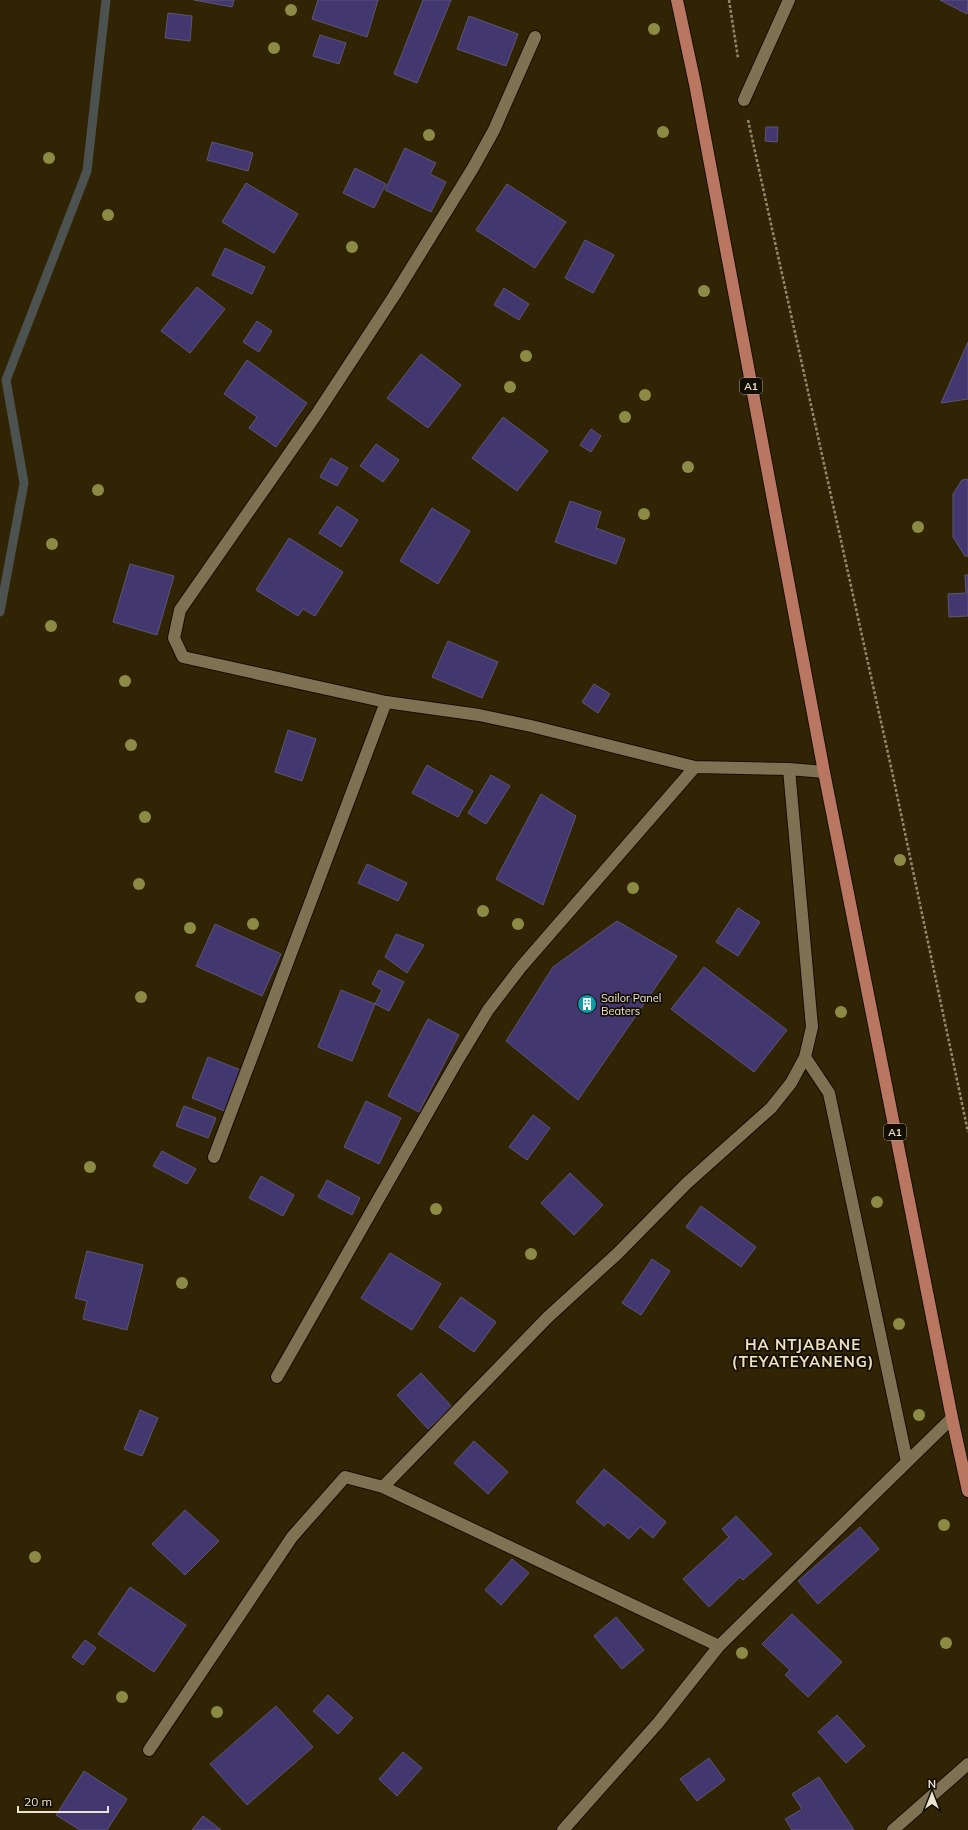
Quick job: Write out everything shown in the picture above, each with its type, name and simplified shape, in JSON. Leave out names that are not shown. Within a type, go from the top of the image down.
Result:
[{"type":"main road","name":"A1","points":[[677,0],[695,84],[824,772],[952,1418],[968,1491]]},
{"type":"street","points":[[744,100],[789,0]]},
{"type":"street","points":[[535,37],[494,130],[469,175],[368,336],[316,415],[180,610],[176,621],[174,638],[183,657],[386,702],[479,715],[531,726],[695,768],[789,769],[824,772]]},
{"type":"street","points":[[214,1157],[386,702]]},
{"type":"street","points":[[277,1377],[456,1063],[488,1010],[521,967],[695,768]]},
{"type":"street","points":[[383,1487],[548,1317],[617,1254],[687,1183],[771,1108],[791,1083],[805,1057],[812,1027],[789,769]]},
{"type":"street","points":[[805,1057],[829,1093],[907,1462]]},
{"type":"street","points":[[563,1830],[658,1723],[719,1646],[952,1418]]},
{"type":"street","points":[[149,1750],[292,1537],[345,1477],[383,1487],[719,1646]]},
{"type":"street","points":[[893,1830],[968,1764]]},
{"type":"path","points":[[729,0],[738,62]]},
{"type":"path","points":[[744,100],[893,776],[968,1132]]},
{"type":"building","points":[[194,0],[234,0],[232,7]]},
{"type":"building","points":[[318,0],[378,0],[367,37],[312,19]]},
{"type":"building","points":[[423,0],[451,0],[417,83],[394,74]]},
{"type":"building","points":[[940,0],[968,0],[967,14]]},
{"type":"building","points":[[168,13],[192,16],[190,41],[165,38]]},
{"type":"building","points":[[469,16],[518,34],[506,66],[457,49]]},
{"type":"building","points":[[320,35],[346,43],[339,64],[313,56]]},
{"type":"building","points":[[766,127],[778,127],[777,142],[765,141]]},
{"type":"building","points":[[212,142],[253,153],[248,171],[207,160]]},
{"type":"building","points":[[405,148],[436,163],[430,174],[446,182],[431,212],[385,190]]},
{"type":"building","points":[[355,168],[386,184],[374,208],[343,193]]},
{"type":"building","points":[[246,183],[298,214],[274,253],[222,222]]},
{"type":"building","points":[[507,184],[566,222],[535,268],[476,230]]},
{"type":"building","points":[[585,240],[614,255],[593,293],[565,278]]},
{"type":"building","points":[[225,248],[265,267],[252,294],[212,275]]},
{"type":"building","points":[[197,287],[225,309],[190,353],[161,331]]},
{"type":"building","points":[[504,288],[529,304],[519,320],[494,305]]},
{"type":"building","points":[[257,321],[272,331],[259,352],[243,342]]},
{"type":"building","points":[[968,342],[968,399],[941,403]]},
{"type":"building","points":[[421,354],[461,385],[428,428],[387,398]]},
{"type":"building","points":[[247,360],[307,403],[276,447],[249,428],[257,417],[224,394]]},
{"type":"building","points":[[503,417],[548,451],[517,491],[472,458]]},
{"type":"building","points":[[591,429],[601,436],[591,452],[580,445]]},
{"type":"building","points":[[376,444],[399,460],[383,482],[360,466]]},
{"type":"building","points":[[331,458],[348,468],[337,486],[320,477]]},
{"type":"building","points":[[968,479],[968,556],[965,556],[953,537],[953,494],[962,480]]},
{"type":"building","points":[[570,501],[601,512],[596,528],[625,539],[616,564],[555,542]]},
{"type":"building","points":[[337,506],[358,520],[341,547],[319,533]]},
{"type":"building","points":[[432,508],[470,531],[438,584],[400,561]]},
{"type":"building","points":[[289,538],[343,572],[315,616],[303,609],[298,616],[256,590]]},
{"type":"building","points":[[130,564],[174,576],[157,635],[113,622]]},
{"type":"building","points":[[965,575],[968,575],[968,616],[949,617],[948,594],[966,593]]},
{"type":"building","points":[[448,641],[498,662],[482,698],[432,677]]},
{"type":"building","points":[[594,684],[610,694],[598,713],[582,702]]},
{"type":"building","points":[[288,730],[316,739],[302,781],[275,772]]},
{"type":"building","points":[[427,765],[473,791],[458,817],[412,793]]},
{"type":"building","points":[[491,775],[510,786],[486,824],[468,813]]},
{"type":"building","points":[[541,794],[576,816],[543,905],[496,879]]},
{"type":"building","points":[[367,864],[407,883],[398,901],[358,883]]},
{"type":"building","points":[[738,908],[760,922],[738,956],[716,942]]},
{"type":"building","name":"Sailor Panel Beaters","points":[[617,921],[677,956],[578,1100],[506,1041],[553,967]]},
{"type":"building","points":[[215,924],[281,954],[262,996],[196,966]]},
{"type":"building","points":[[396,934],[424,945],[407,973],[385,957]]},
{"type":"building","points":[[704,967],[787,1030],[754,1072],[671,1009]]},
{"type":"building","points":[[379,970],[404,982],[389,1011],[375,1004],[382,990],[372,984]]},
{"type":"building","points":[[341,990],[375,1004],[352,1061],[318,1047]]},
{"type":"building","points":[[428,1019],[459,1035],[419,1112],[388,1096]]},
{"type":"building","points":[[208,1057],[243,1071],[227,1112],[192,1098]]},
{"type":"building","points":[[366,1101],[401,1118],[379,1164],[344,1147]]},
{"type":"building","points":[[184,1106],[216,1118],[208,1138],[176,1126]]},
{"type":"building","points":[[533,1115],[550,1128],[527,1160],[509,1147]]},
{"type":"building","points":[[162,1151],[196,1169],[187,1184],[153,1166]]},
{"type":"building","points":[[570,1173],[603,1205],[574,1235],[541,1203]]},
{"type":"building","points":[[261,1176],[294,1195],[283,1216],[249,1198]]},
{"type":"building","points":[[327,1180],[360,1198],[352,1215],[318,1197]]},
{"type":"building","points":[[701,1206],[756,1247],[741,1267],[686,1227]]},
{"type":"building","points":[[87,1251],[143,1265],[127,1330],[83,1319],[87,1301],[75,1298]]},
{"type":"building","points":[[390,1253],[441,1284],[412,1330],[361,1298]]},
{"type":"building","points":[[652,1259],[670,1271],[641,1315],[622,1303]]},
{"type":"building","points":[[461,1297],[496,1322],[474,1352],[439,1327]]},
{"type":"building","points":[[421,1373],[452,1407],[428,1429],[397,1395]]},
{"type":"building","points":[[140,1410],[158,1418],[142,1456],[124,1449]]},
{"type":"building","points":[[474,1441],[508,1472],[488,1494],[454,1463]]},
{"type":"building","points":[[604,1469],[666,1522],[653,1538],[640,1527],[629,1539],[608,1522],[604,1526],[576,1502]]},
{"type":"building","points":[[185,1510],[219,1541],[185,1575],[152,1544]]},
{"type":"building","points":[[736,1516],[772,1554],[743,1580],[740,1577],[709,1607],[683,1579],[729,1537],[722,1529]]},
{"type":"building","points":[[860,1527],[879,1549],[818,1604],[798,1581]]},
{"type":"building","points":[[512,1559],[529,1573],[501,1605],[485,1590]]},
{"type":"building","points":[[130,1587],[186,1625],[154,1672],[98,1634]]},
{"type":"building","points":[[792,1614],[842,1662],[808,1697],[785,1675],[790,1670],[762,1644]]},
{"type":"building","points":[[616,1617],[644,1650],[622,1669],[594,1636]]},
{"type":"building","points":[[85,1640],[96,1648],[83,1665],[72,1657]]},
{"type":"building","points":[[328,1695],[353,1718],[338,1734],[313,1711]]},
{"type":"building","points":[[276,1706],[313,1747],[247,1805],[210,1764]]},
{"type":"building","points":[[837,1715],[865,1746],[846,1763],[818,1732]]},
{"type":"building","points":[[403,1752],[422,1768],[397,1796],[379,1779]]},
{"type":"building","points":[[709,1758],[725,1780],[697,1801],[680,1779]]},
{"type":"building","points":[[84,1771],[127,1799],[107,1830],[80,1830],[56,1815]]},
{"type":"building","points":[[819,1777],[854,1830],[792,1830],[785,1819],[802,1809],[792,1794]]},
{"type":"building","points":[[203,1816],[221,1830],[192,1830]]},
{"type":"waterway","points":[[0,612],[24,483],[6,380],[87,171],[106,0]]},
{"type":"place","name":"Sailor Panel Beaters","points":[[587,1004]]},
{"type":"district","name":"HA NTJABANE (TEYATEYANENG)","points":[[803,1354]]}]
